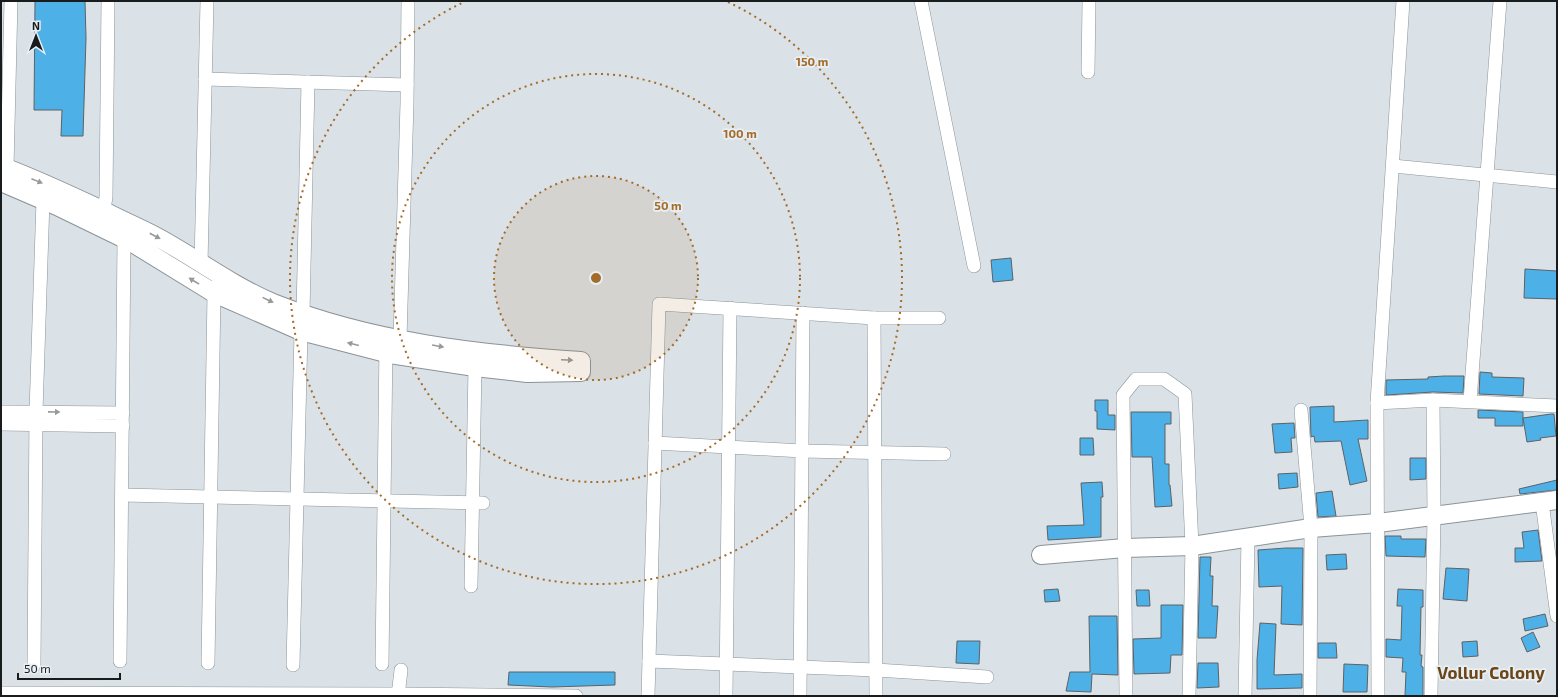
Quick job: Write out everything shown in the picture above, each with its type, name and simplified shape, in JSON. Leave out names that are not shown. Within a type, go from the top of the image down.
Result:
[{"type":"street","points":[[3,172],[11,1]]},
{"type":"street","points":[[99,218],[106,197],[108,1]]},
{"type":"street","points":[[201,264],[207,1]]},
{"type":"street","points":[[382,664],[384,501],[390,343],[407,85],[408,1]]},
{"type":"street","points":[[921,1],[974,266]]},
{"type":"street","points":[[1088,72],[1089,1]]},
{"type":"street","points":[[1378,696],[1377,403],[1403,1]]},
{"type":"street","points":[[1470,400],[1500,1]]},
{"type":"street","points":[[205,79],[407,85]]},
{"type":"street","points":[[293,665],[296,499],[308,82]]},
{"type":"street","points":[[1393,166],[1557,182]]},
{"type":"street","points":[[3,172],[43,200],[157,237],[222,277],[272,302],[302,322]]},
{"type":"street","points":[[3,172],[63,192],[99,218],[124,239],[214,293],[302,322],[390,343],[475,367],[527,373],[582,372],[581,361],[518,357],[390,343]]},
{"type":"street","points":[[34,665],[36,418],[43,200]]},
{"type":"street","points":[[120,661],[124,239]]},
{"type":"street","points":[[208,663],[214,293],[222,277]]},
{"type":"street","points":[[648,696],[659,304],[874,318],[939,318]]},
{"type":"street","points":[[726,696],[730,308]]},
{"type":"street","points":[[800,696],[803,314]]},
{"type":"street","points":[[874,318],[876,696]]},
{"type":"street","points":[[471,586],[478,503],[475,367]]},
{"type":"street","points":[[1126,696],[1123,395],[1136,379],[1164,379],[1185,394],[1192,546],[1189,696]]},
{"type":"street","points":[[1431,696],[1434,515],[1433,400]]},
{"type":"street","points":[[1377,403],[1470,400],[1557,406]]},
{"type":"street","points":[[1301,410],[1311,528],[1310,696]]},
{"type":"street","points":[[1,412],[36,418],[123,420]]},
{"type":"street","points":[[1,424],[36,418]]},
{"type":"street","points":[[655,443],[802,451],[944,454]]},
{"type":"street","points":[[122,495],[478,503]]},
{"type":"street","points":[[1041,555],[1125,548],[1192,546],[1311,528],[1378,523],[1549,501],[1557,616]]},
{"type":"street","points":[[1245,696],[1248,538]]},
{"type":"street","points":[[648,661],[876,670],[987,678]]},
{"type":"street","points":[[398,695],[401,670]]},
{"type":"street","points":[[1,694],[576,696]]},
{"type":"building","points":[[35,1],[85,1],[86,38],[83,136],[61,136],[62,110],[34,110]]},
{"type":"building","points":[[1011,258],[1013,280],[993,282],[991,260]]},
{"type":"building","points":[[1525,269],[1557,271],[1557,299],[1524,298]]},
{"type":"building","points":[[1480,372],[1492,373],[1492,377],[1524,378],[1523,396],[1479,394]]},
{"type":"building","points":[[1464,376],[1463,393],[1433,392],[1386,395],[1386,380],[1428,379],[1428,377]]},
{"type":"building","points":[[1095,400],[1108,400],[1108,415],[1115,415],[1115,430],[1097,429],[1097,411],[1095,411]]},
{"type":"building","points":[[1334,406],[1334,422],[1368,420],[1368,439],[1358,439],[1367,481],[1350,485],[1341,441],[1315,442],[1314,436],[1311,437],[1310,407]]},
{"type":"building","points":[[1478,410],[1523,412],[1523,426],[1495,426],[1495,418],[1478,418]]},
{"type":"building","points":[[1131,412],[1171,412],[1171,424],[1165,424],[1165,464],[1169,464],[1169,485],[1172,506],[1155,507],[1152,457],[1132,457]]},
{"type":"building","points":[[1554,414],[1556,436],[1540,438],[1541,440],[1527,442],[1523,418]]},
{"type":"building","points":[[1294,423],[1295,438],[1291,438],[1292,452],[1275,453],[1272,424]]},
{"type":"building","points":[[1080,438],[1093,438],[1094,455],[1080,455]]},
{"type":"building","points":[[1410,458],[1426,458],[1426,479],[1410,480]]},
{"type":"building","points":[[1297,473],[1298,487],[1279,489],[1278,474]]},
{"type":"building","points":[[1557,480],[1557,490],[1520,494],[1519,489]]},
{"type":"building","points":[[1102,482],[1103,497],[1101,497],[1101,537],[1048,540],[1047,526],[1084,525],[1081,483]]},
{"type":"building","points":[[1332,491],[1336,516],[1318,517],[1316,493]]},
{"type":"building","points":[[1538,530],[1542,561],[1515,562],[1515,548],[1524,548],[1522,532]]},
{"type":"building","points":[[1385,536],[1401,536],[1401,539],[1426,539],[1425,557],[1386,556]]},
{"type":"building","points":[[1303,548],[1302,625],[1281,624],[1282,586],[1259,587],[1258,550]]},
{"type":"building","points":[[1346,554],[1347,569],[1327,570],[1326,555]]},
{"type":"building","points":[[1200,557],[1211,557],[1210,576],[1213,576],[1212,606],[1218,606],[1216,638],[1198,638]]},
{"type":"building","points":[[1446,568],[1469,569],[1467,601],[1443,599]]},
{"type":"building","points":[[1058,589],[1060,601],[1045,602],[1044,590]]},
{"type":"building","points":[[1398,589],[1423,590],[1423,607],[1421,607],[1420,655],[1422,655],[1421,666],[1423,667],[1423,696],[1405,696],[1406,672],[1402,672],[1403,658],[1386,657],[1386,639],[1401,640],[1402,606],[1397,606]]},
{"type":"building","points":[[1136,590],[1149,590],[1150,606],[1137,606]]},
{"type":"building","points":[[1161,605],[1183,605],[1182,655],[1171,655],[1170,673],[1134,674],[1133,639],[1161,638]]},
{"type":"building","points":[[1545,614],[1548,626],[1525,631],[1523,619]]},
{"type":"building","points":[[1089,616],[1117,616],[1118,675],[1092,674],[1091,692],[1066,691],[1070,672],[1090,672]]},
{"type":"building","points":[[1260,623],[1276,624],[1274,675],[1302,674],[1302,688],[1257,689],[1257,660]]},
{"type":"building","points":[[1533,632],[1540,647],[1527,652],[1521,638]]},
{"type":"building","points":[[957,641],[980,641],[979,664],[956,663]]},
{"type":"building","points":[[1477,641],[1478,656],[1463,657],[1462,642]]},
{"type":"building","points":[[1318,643],[1336,643],[1337,658],[1318,658]]},
{"type":"building","points":[[1198,663],[1218,663],[1219,687],[1197,688]]},
{"type":"building","points":[[1344,664],[1368,665],[1367,692],[1343,692]]},
{"type":"building","points":[[509,672],[615,672],[615,685],[552,687],[508,685]]},
{"type":"district","name":"Vollur Colony","points":[[1491,672]]}]
